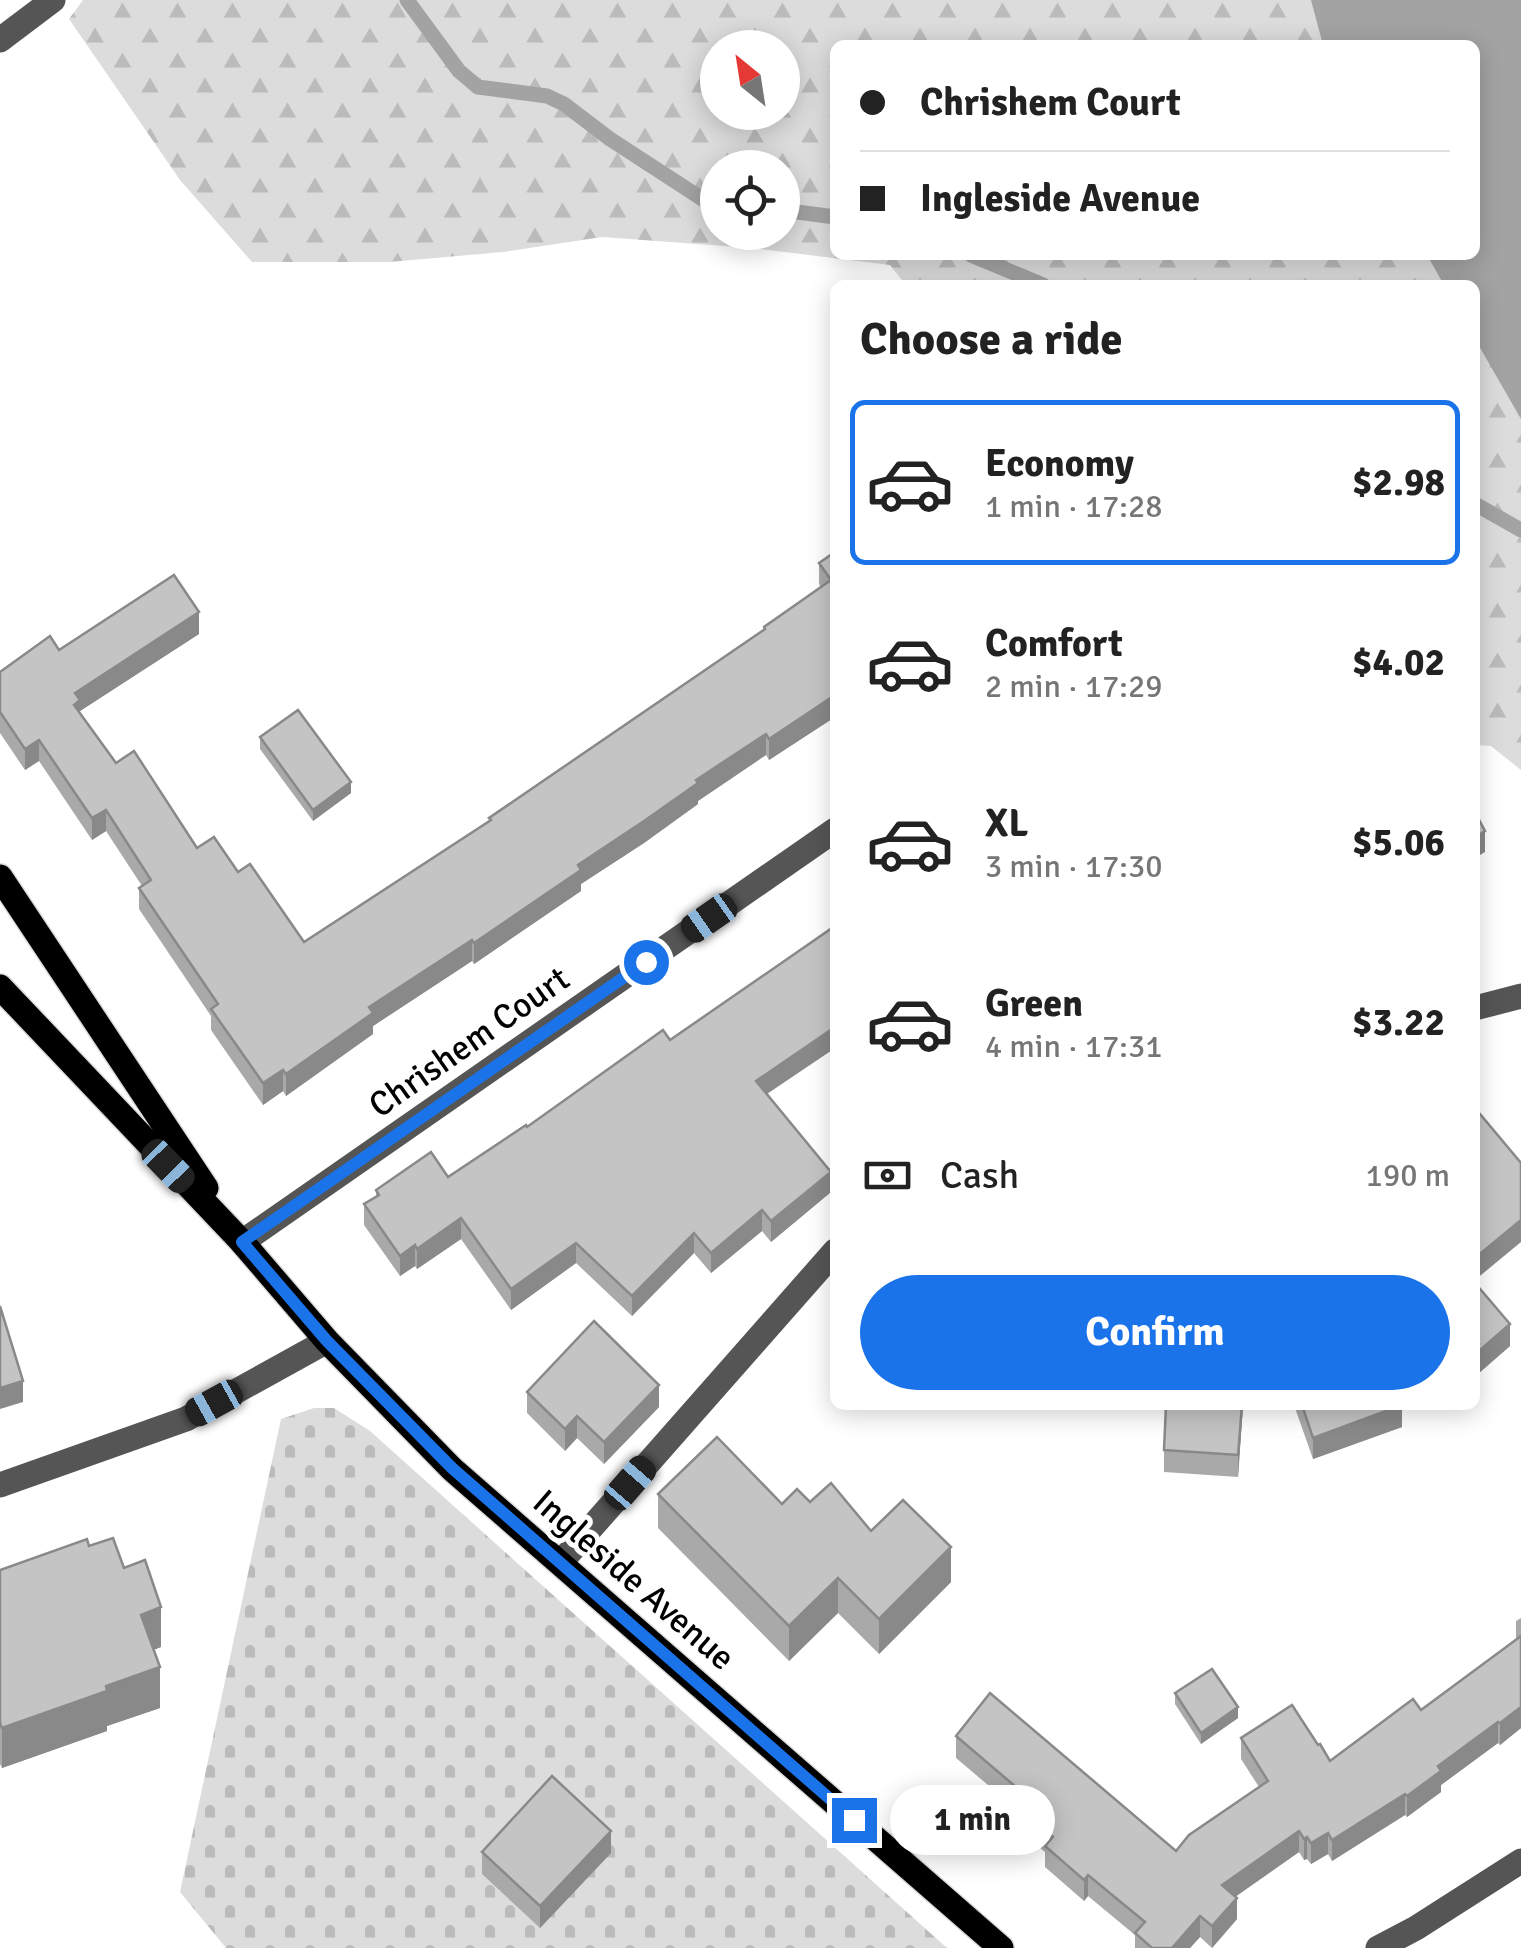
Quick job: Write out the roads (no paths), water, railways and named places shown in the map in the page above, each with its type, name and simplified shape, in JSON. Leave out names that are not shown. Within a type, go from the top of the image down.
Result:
[{"type":"main road","name":"Ingleside Avenue","points":[[0,878],[242,1242]]},
{"type":"main road","name":"Ingleside Avenue","points":[[0,987],[242,1242],[327,1341],[452,1468],[1001,1948]]},
{"type":"street","points":[[0,40],[53,0]]},
{"type":"street","name":"Chrishem Court","points":[[242,1242],[830,833]]},
{"type":"street","points":[[1480,1007],[1521,996]]},
{"type":"street","points":[[561,1562],[830,1257]]},
{"type":"street","points":[[0,1484],[186,1419],[327,1341]]},
{"type":"street","points":[[1378,1948],[1521,1861]]},
{"type":"waterway","points":[[407,0],[459,71],[478,87],[547,96],[564,104],[700,198]]},
{"type":"waterway","points":[[800,212],[830,216]]},
{"type":"waterway","points":[[983,260],[1031,280]]},
{"type":"waterway","points":[[1480,507],[1521,530]]}]
